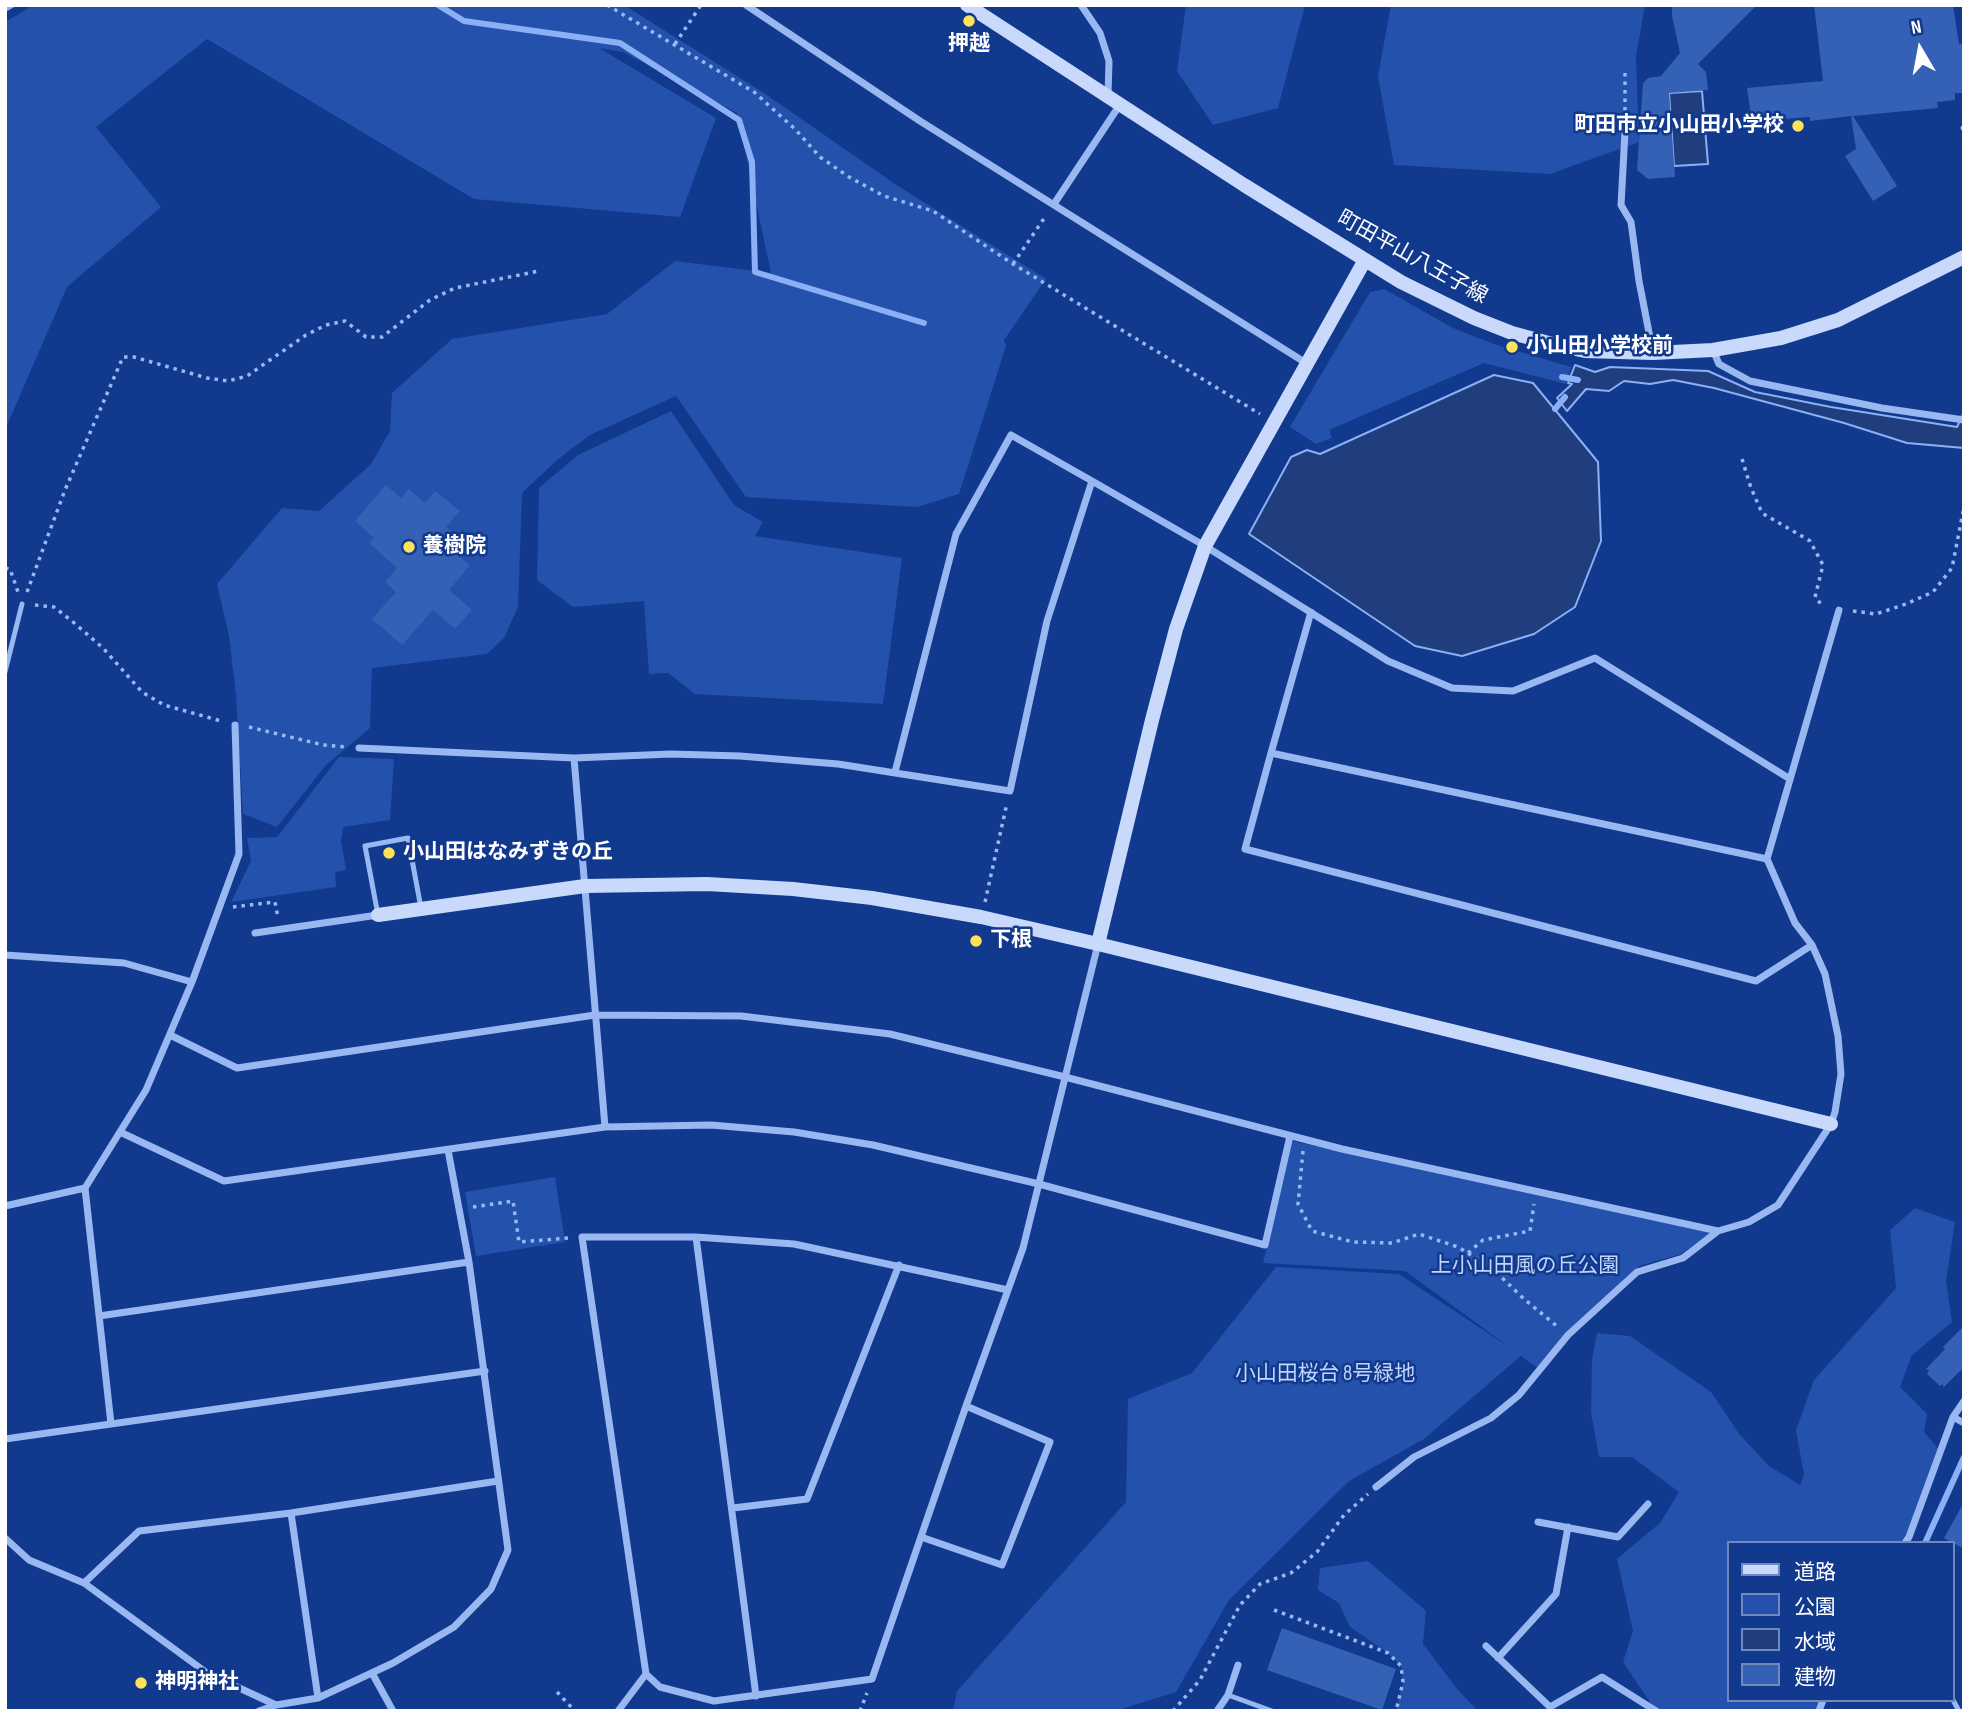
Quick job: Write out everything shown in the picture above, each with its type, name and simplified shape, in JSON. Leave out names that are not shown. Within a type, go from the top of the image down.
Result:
[{"type":"street","points":[[746,5],[920,121],[1306,363]]},
{"type":"street","name":"町田平山八王子線","points":[[967,5],[1113,102],[1365,260],[1440,301],[1512,333],[1586,351],[1653,353],[1713,350],[1781,338],[1838,320],[1964,257]]},
{"type":"street","points":[[1054,204],[1113,102],[1109,61],[1100,33],[1081,5]]},
{"type":"street","points":[[1625,132],[1621,205],[1631,222],[1653,353]]},
{"type":"street","points":[[1008,1290],[794,1244],[696,1237],[582,1237],[646,1674],[660,1687],[714,1701],[872,1679],[965,1406],[1008,1290],[1023,1248],[1173,642],[1205,546],[1365,260]]},
{"type":"street","points":[[1713,350],[1719,364],[1750,380],[1882,408],[1964,420]]},
{"type":"street","points":[[895,772],[956,534],[1011,435],[1205,546],[1388,662],[1452,688],[1513,691],[1595,658],[1790,779]]},
{"type":"street","points":[[359,748],[574,758],[671,754],[740,756],[838,764],[1010,791],[1047,621],[1092,481]]},
{"type":"street","points":[[1376,1487],[1414,1457],[1491,1418],[1519,1395],[1568,1335],[1637,1272],[1683,1258],[1718,1231],[1749,1222],[1777,1205],[1831,1124],[1840,1074],[1839,1036],[1825,974],[1812,945],[1795,923],[1767,859],[1839,610]]},
{"type":"street","points":[[1311,612],[1245,849],[1756,981],[1812,945]]},
{"type":"street","points":[[111,1424],[85,1188],[146,1090],[192,982],[239,854],[235,725]]},
{"type":"street","points":[[1271,752],[1767,859]]},
{"type":"street","points":[[574,758],[605,1127]]},
{"type":"street","points":[[255,933],[585,886],[707,884],[793,889],[872,898],[981,917],[1098,944],[1831,1124]]},
{"type":"street","points":[[5,955],[124,963],[192,982]]},
{"type":"street","points":[[170,1035],[237,1068],[596,1015],[741,1016],[890,1034],[1304,1140],[1718,1231]]},
{"type":"street","points":[[120,1132],[224,1181],[605,1127],[711,1125],[794,1132],[873,1144],[1039,1184],[1265,1245],[1290,1136]]},
{"type":"street","points":[[259,1711],[276,1705],[318,1698],[393,1663],[454,1627],[491,1589],[508,1550],[469,1262],[448,1150]]},
{"type":"street","points":[[5,1206],[85,1188]]},
{"type":"street","points":[[696,1237],[733,1508],[755,1696]]},
{"type":"street","points":[[100,1316],[469,1262]]},
{"type":"street","points":[[733,1508],[807,1499],[899,1265]]},
{"type":"street","points":[[5,1439],[485,1371]]},
{"type":"street","points":[[1906,1541],[1954,1417],[1964,1401]]},
{"type":"street","points":[[921,1537],[1002,1565],[1050,1443],[965,1406]]},
{"type":"street","points":[[1954,1417],[1963,1423]]},
{"type":"street","points":[[84,1583],[139,1531],[291,1513],[498,1481]]},
{"type":"street","points":[[1538,1522],[1618,1537],[1647,1504]]},
{"type":"street","points":[[291,1513],[318,1698]]},
{"type":"street","points":[[1498,1658],[1556,1594],[1568,1527]]},
{"type":"street","points":[[5,1538],[29,1560],[84,1583],[207,1673],[276,1705]]},
{"type":"street","points":[[1486,1646],[1550,1707],[1602,1677],[1656,1711]]},
{"type":"street","points":[[1217,1710],[1228,1695],[1238,1665]]},
{"type":"street","points":[[372,1673],[394,1711]]},
{"type":"street","points":[[618,1711],[646,1674]]},
{"type":"lane","points":[[5,672],[22,604]]},
{"type":"lane","points":[[378,915],[366,846],[408,838],[421,908]]},
{"type":"lane","points":[[1228,1695],[1257,1708],[1272,1711]]},
{"type":"path","points":[[607,5],[754,92],[795,128],[820,157],[849,177],[884,196],[933,211],[1013,264],[1273,422]]},
{"type":"path","points":[[674,45],[701,5]]},
{"type":"path","points":[[1625,72],[1625,132]]},
{"type":"path","points":[[1013,264],[1054,204]]},
{"type":"path","points":[[22,604],[65,491],[123,357],[134,357],[207,378],[228,380],[247,376],[306,335],[326,325],[345,321],[366,337],[382,337],[430,300],[455,288],[539,271]]},
{"type":"path","points":[[1742,459],[1762,513],[1810,541],[1823,565],[1815,597],[1821,604],[1839,610],[1876,614],[1933,592],[1952,568],[1964,507]]},
{"type":"path","points":[[5,568],[10,569],[22,604]]},
{"type":"path","points":[[22,604],[54,607],[103,648],[142,692],[164,705],[323,746],[359,748]]},
{"type":"path","points":[[981,917],[1010,791]]},
{"type":"path","points":[[220,908],[275,902]]},
{"type":"path","points":[[1304,1140],[1298,1204],[1312,1231],[1353,1242],[1392,1243],[1419,1234],[1458,1247],[1492,1268],[1568,1335]]},
{"type":"path","points":[[1468,1253],[1483,1240],[1530,1231],[1536,1191]]},
{"type":"path","points":[[459,1210],[513,1201],[519,1242],[582,1237]]},
{"type":"path","points":[[1173,1711],[1200,1680],[1240,1605],[1260,1584],[1291,1573],[1318,1552],[1344,1515],[1376,1487]]},
{"type":"path","points":[[1273,1610],[1388,1653],[1401,1666],[1403,1682],[1396,1711]]},
{"type":"path","points":[[557,1692],[575,1711]]},
{"type":"green space","points":[[34,5],[624,5],[764,93],[895,184],[1046,279],[1004,340],[1006,346],[959,494],[917,507],[746,497],[676,396],[590,435],[557,460],[522,493],[518,607],[504,638],[487,654],[372,668],[370,728],[326,765],[277,827],[243,814],[236,695],[229,636],[217,584],[282,508],[319,511],[371,464],[390,431],[392,393],[452,339],[607,314],[675,261],[771,273],[737,113],[623,52],[599,48],[716,118],[680,217],[474,199],[207,39],[96,127],[161,207],[67,287],[5,430],[5,22]]},
{"type":"green space","points":[[1186,5],[1305,5],[1278,108],[1213,125],[1177,71]]},
{"type":"green space","points":[[1391,5],[1645,5],[1636,57],[1639,142],[1550,174],[1394,165],[1378,76]]},
{"type":"green space","points":[[1384,289],[1453,328],[1494,344],[1571,367],[1566,384],[1484,363],[1329,430],[1332,438],[1316,444],[1290,427],[1370,292]]},
{"type":"green space","points":[[671,411],[734,505],[763,522],[755,536],[902,558],[883,704],[695,694],[668,673],[649,674],[644,601],[573,607],[537,580],[539,488],[578,455]]},
{"type":"green space","points":[[339,757],[394,759],[390,820],[343,827],[341,841],[346,870],[335,872],[336,887],[231,902],[251,861],[247,838],[277,837]]},
{"type":"green space","name":"小山田桜台 8号緑地","points":[[1292,1141],[1712,1232],[1681,1254],[1639,1266],[1569,1330],[1538,1368],[1521,1356],[1424,1439],[1349,1481],[1229,1600],[1176,1692],[1115,1711],[953,1711],[957,1691],[1126,1502],[1128,1399],[1192,1373],[1276,1267],[1399,1274],[1512,1349],[1405,1271],[1263,1263]]},
{"type":"green space","points":[[555,1177],[565,1242],[476,1256],[465,1192]]},
{"type":"green space","points":[[1915,1208],[1955,1222],[1946,1281],[1952,1322],[1912,1355],[1900,1387],[1927,1414],[1924,1432],[1941,1452],[1906,1541],[1728,1541],[1728,1702],[1822,1702],[1819,1711],[1656,1711],[1623,1662],[1633,1631],[1617,1559],[1660,1523],[1679,1492],[1632,1457],[1599,1457],[1591,1412],[1592,1359],[1597,1333],[1630,1336],[1711,1392],[1740,1435],[1769,1466],[1800,1485],[1804,1475],[1796,1430],[1814,1380],[1896,1288],[1890,1230]]},
{"type":"green space","points":[[1368,1561],[1426,1611],[1423,1644],[1458,1690],[1478,1711],[1396,1711],[1403,1682],[1401,1666],[1388,1653],[1350,1627],[1339,1603],[1318,1590],[1320,1568]]},
{"type":"water","points":[[1702,91],[1708,164],[1674,166],[1669,93]]},
{"type":"water","points":[[1575,365],[1595,372],[1610,367],[1708,371],[1755,392],[1957,427],[1964,412],[1964,448],[1907,443],[1714,388],[1673,380],[1650,384],[1624,381],[1609,391],[1586,389],[1567,411],[1557,398],[1572,384],[1568,383]]},
{"type":"water","points":[[1494,375],[1533,383],[1598,462],[1601,541],[1575,607],[1534,634],[1462,656],[1415,646],[1249,534],[1291,457],[1307,450],[1320,454]]},
{"type":"building","points":[[1672,5],[1757,5],[1698,64],[1706,72],[1708,90],[1669,93],[1675,177],[1648,179],[1637,170],[1643,83],[1648,78],[1661,76],[1680,53]]},
{"type":"building","points":[[1814,5],[1953,5],[1959,44],[1964,43],[1964,93],[1955,93],[1955,100],[1937,102],[1938,108],[1853,116],[1897,186],[1873,201],[1845,156],[1856,149],[1851,116],[1810,121],[1810,117],[1756,121],[1750,109],[1747,88],[1823,81]]},
{"type":"building","points":[[386,485],[401,498],[409,489],[425,503],[435,491],[460,511],[446,527],[458,537],[449,548],[470,565],[449,590],[472,610],[455,629],[433,610],[402,645],[372,619],[396,592],[385,582],[397,568],[369,543],[374,538],[355,521]]},
{"type":"building","points":[[1964,1326],[1964,1367],[1944,1387],[1942,1384],[1940,1386],[1927,1374],[1929,1371],[1926,1369]]},
{"type":"building","points":[[1964,1502],[1964,1549],[1955,1544],[1955,1541],[1944,1538]]},
{"type":"building","points":[[1282,1628],[1396,1669],[1382,1710],[1267,1670]]},
{"type":"waterway","points":[[5,9],[12,5]]},
{"type":"waterway","points":[[438,5],[464,21],[620,43],[739,120],[752,162],[755,272],[924,323]]},
{"type":"waterway","points":[[1562,377],[1578,380]]},
{"type":"waterway","points":[[1555,409],[1565,397]]},
{"type":"waterway","points":[[1926,1541],[1964,1457]]},
{"type":"place","name":"押越","points":[[969,21]]},
{"type":"place","name":"町田市立小山田小学校","points":[[1798,126]]},
{"type":"place","name":"小山田小学校前","points":[[1512,347]]},
{"type":"place","name":"養樹院","points":[[409,547]]},
{"type":"place","name":"小山田はなみずきの丘","points":[[389,853]]},
{"type":"place","name":"下根","points":[[976,941]]},
{"type":"place","name":"神明神社","points":[[141,1683]]},
{"type":"park label","name":"上小山田風の丘公園","points":[[1525,1267]]}]
